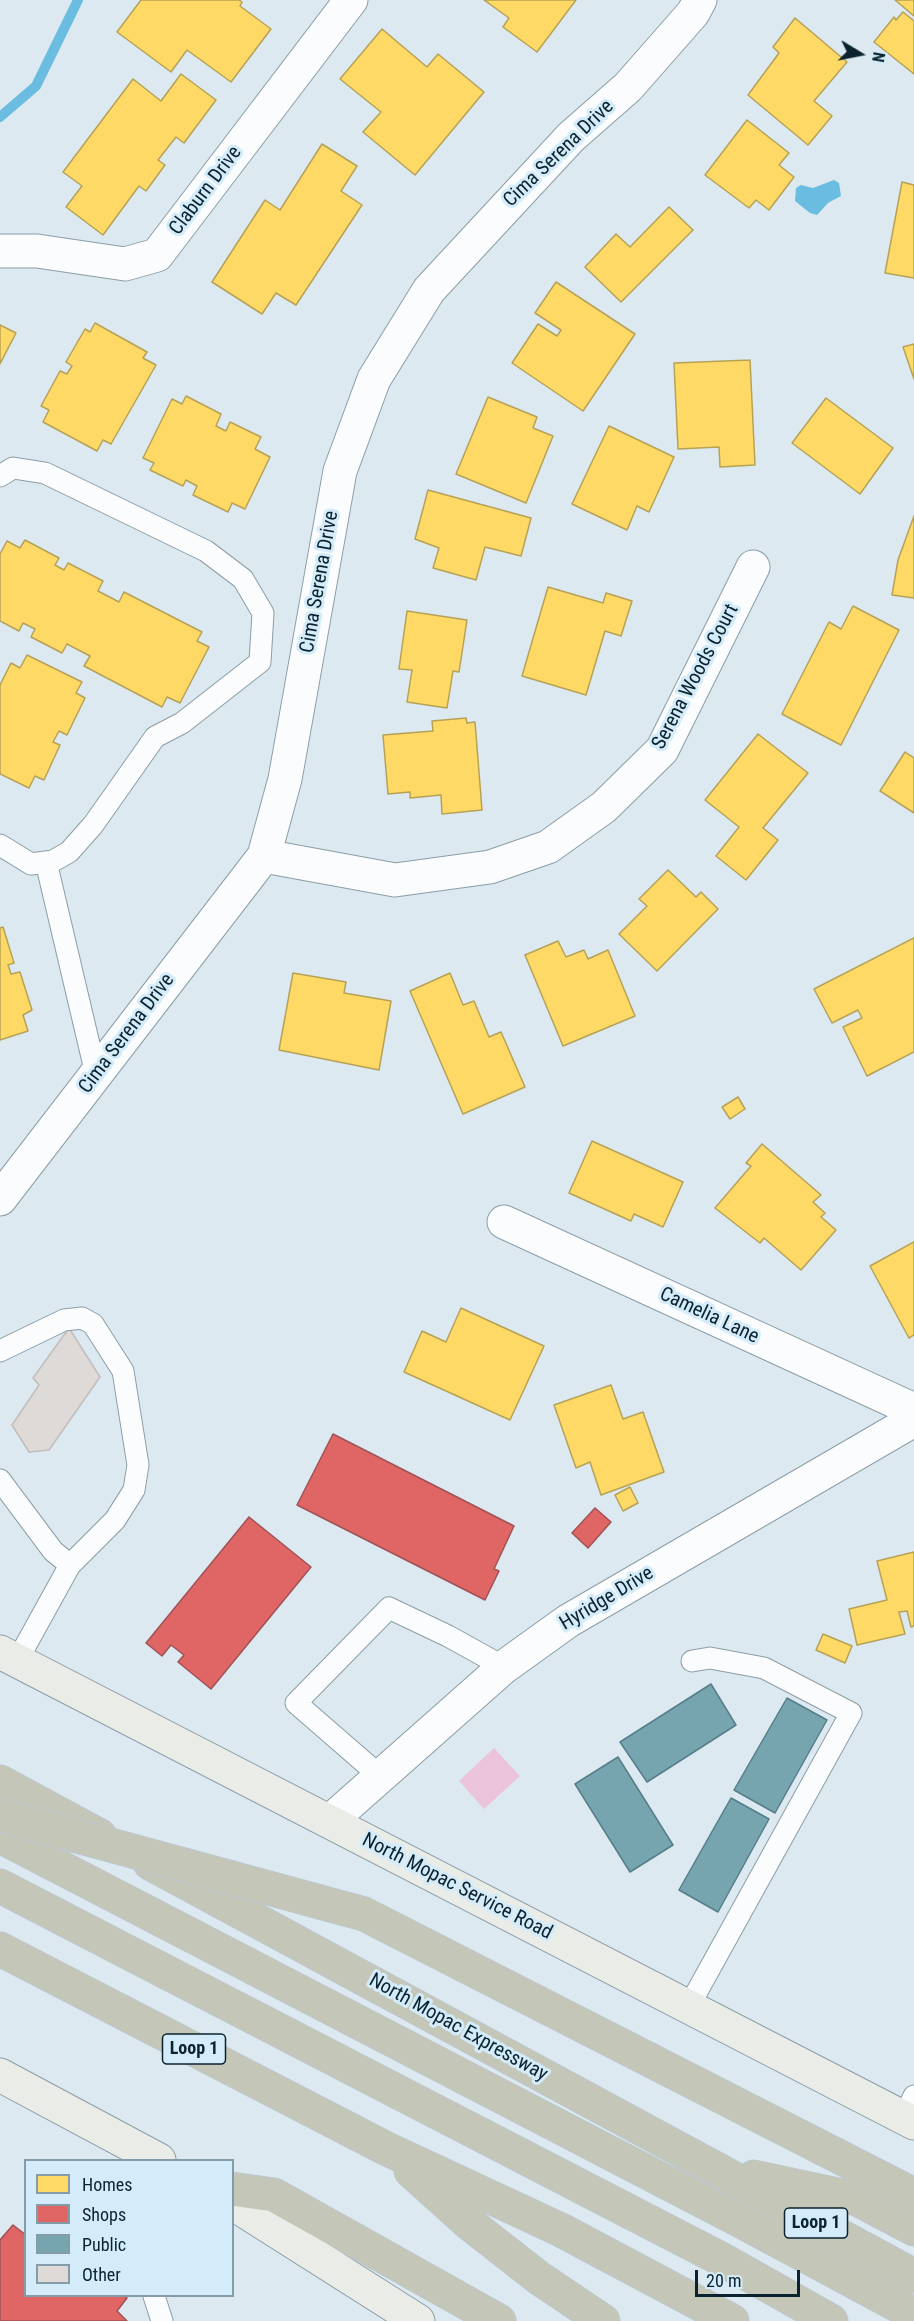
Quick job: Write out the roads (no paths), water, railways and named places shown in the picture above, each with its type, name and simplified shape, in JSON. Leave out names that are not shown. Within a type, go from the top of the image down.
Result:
[{"type":"highway","name":"North Mopac Expressway","points":[[0,1782],[914,2276]]},
{"type":"highway","points":[[0,1815],[364,1914],[914,2195]]},
{"type":"highway","points":[[0,1830],[357,1927],[914,2210]]},
{"type":"highway","points":[[0,1836],[720,2210],[914,2314]]},
{"type":"highway","points":[[0,1886],[721,2259],[831,2321]]},
{"type":"highway","name":"Loop 1","points":[[0,1949],[387,2149],[561,2230],[732,2321]]},
{"type":"highway","points":[[387,2149],[470,2224],[539,2278],[603,2321]]},
{"type":"highway","points":[[718,2169],[857,2199],[914,2229]]},
{"type":"highway","points":[[234,2189],[274,2195],[499,2321]]},
{"type":"main road","name":"North Mopac Service Road","points":[[9,1657],[689,2006],[911,2112]]},
{"type":"main road","points":[[0,2075],[157,2159]]},
{"type":"main road","points":[[234,2204],[418,2321]]},
{"type":"street","name":"Claburn Drive","points":[[0,251],[37,251],[125,264],[157,255],[351,0]]},
{"type":"street","name":"Cima Serena Drive","points":[[0,1199],[264,856],[285,779],[340,471],[374,379],[429,290],[570,137],[628,87],[693,13],[699,0]]},
{"type":"street","name":"Serena Woods Court","points":[[264,856],[395,880],[490,867],[548,847],[604,807],[662,750],[753,567]]},
{"type":"street","name":"Camelia Lane","points":[[504,1222],[914,1410]]},
{"type":"street","name":"Hyridge Drive","points":[[330,1821],[504,1667],[568,1621],[914,1420]]},
{"type":"lane","points":[[0,476],[13,468],[45,472],[206,551],[243,579],[263,613],[260,662],[182,723],[155,736],[93,825],[69,852],[46,862],[31,864],[0,845]]},
{"type":"lane","points":[[46,862],[96,1074]]},
{"type":"lane","points":[[0,1351],[64,1320],[82,1318],[93,1324],[123,1371],[138,1465],[134,1490],[115,1520],[70,1565],[9,1657]]},
{"type":"lane","points":[[0,1480],[52,1551],[70,1565]]},
{"type":"lane","points":[[380,1776],[296,1703],[389,1608],[448,1636],[504,1667]]},
{"type":"lane","points":[[689,2006],[851,1713],[764,1668],[710,1658],[692,1661]]},
{"type":"lane","points":[[155,2297],[162,2321]]},
{"type":"water","points":[[834,180],[839,183],[841,196],[828,203],[817,215],[810,213],[795,201],[796,188],[801,185],[813,188]]},
{"type":"waterway","points":[[0,117],[36,86],[78,0]]}]
